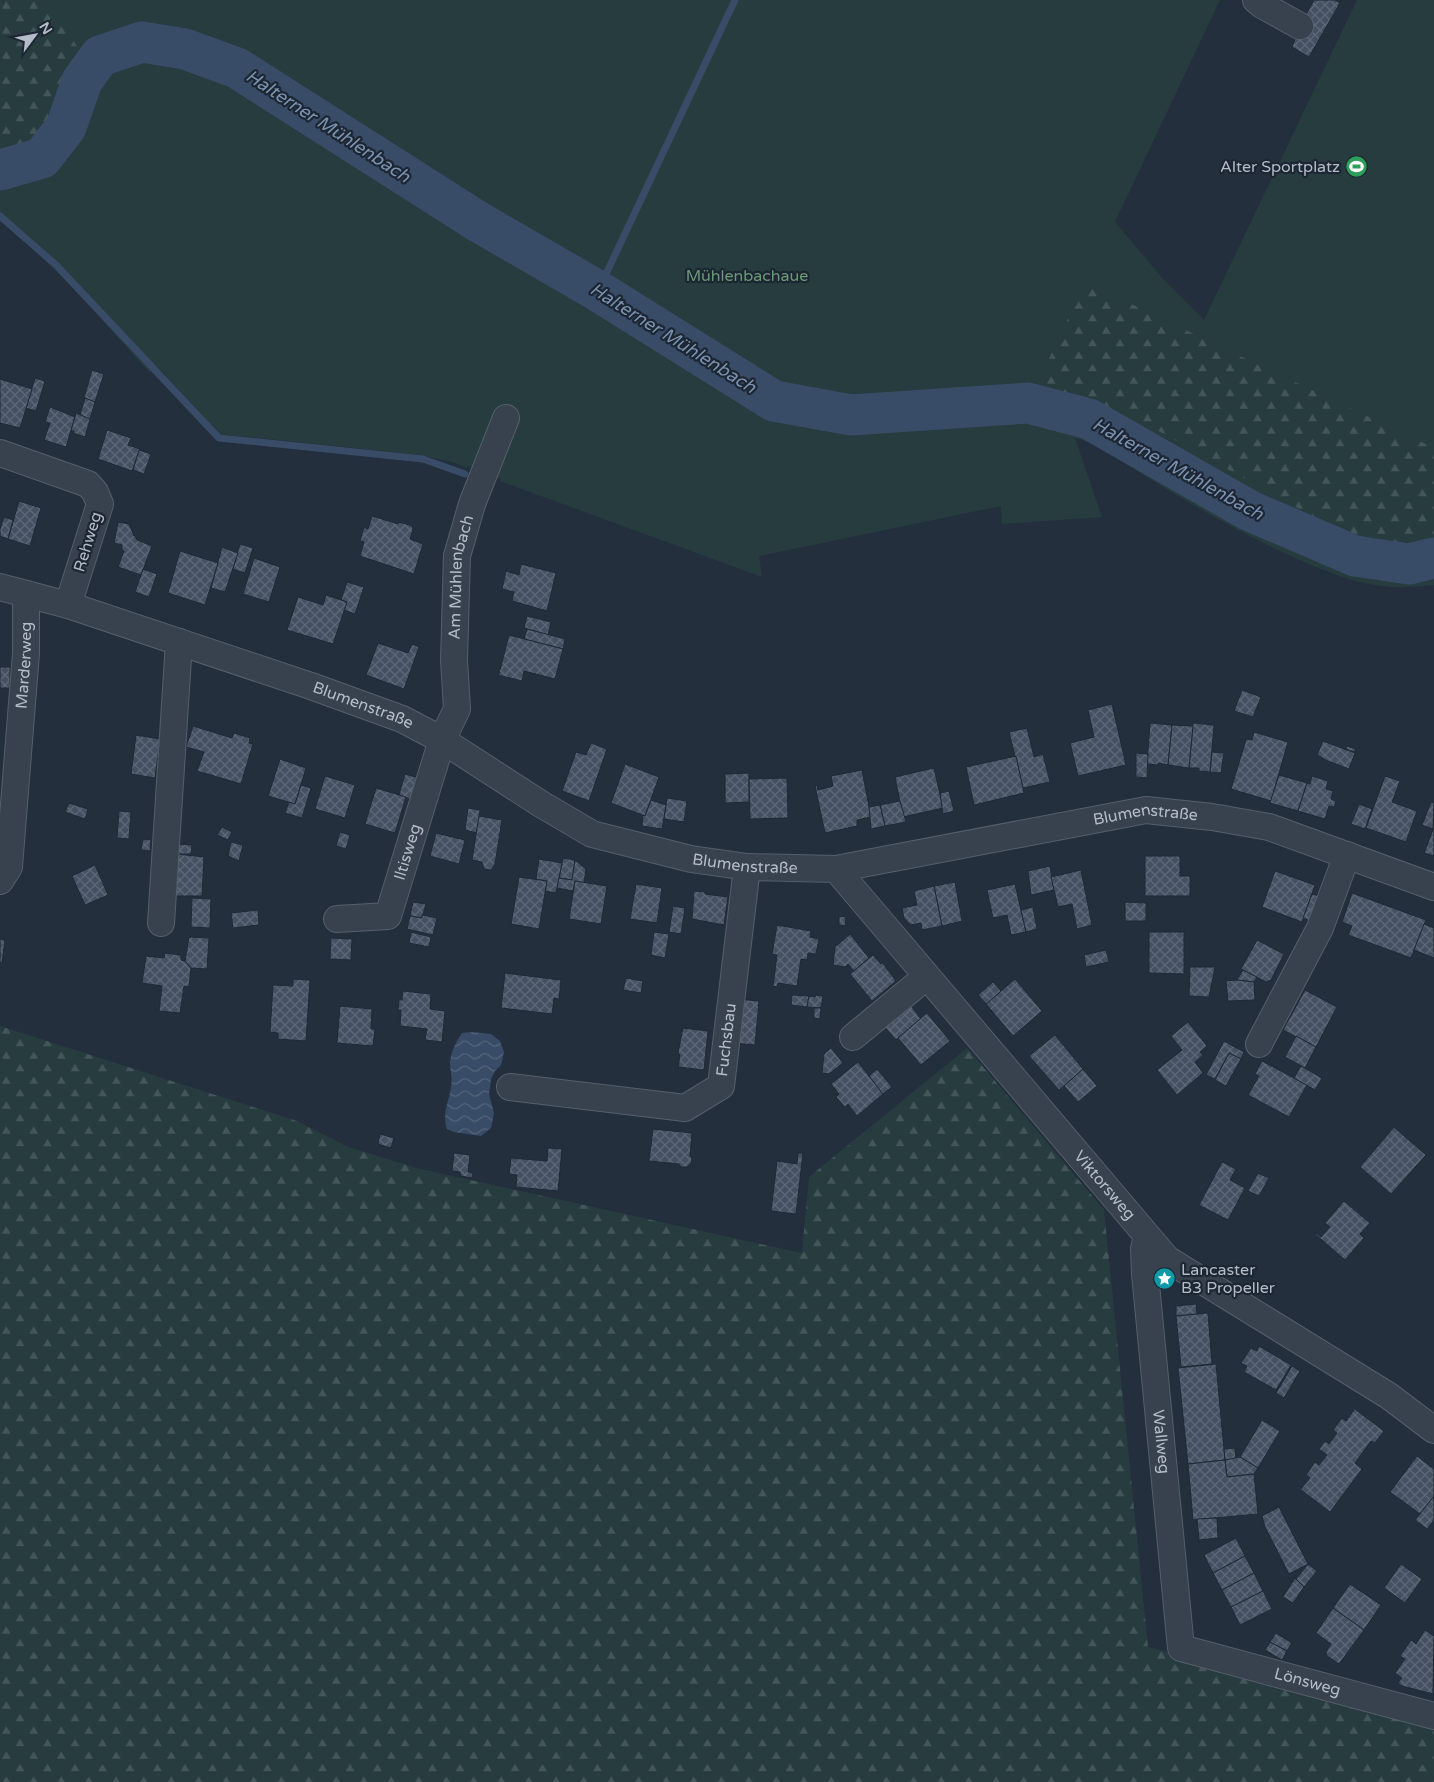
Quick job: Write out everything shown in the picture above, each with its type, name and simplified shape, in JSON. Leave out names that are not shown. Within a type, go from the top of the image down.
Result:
[{"type":"street","points":[[1256,0],[1300,26]]},
{"type":"street","name":"Am Mühlenbach","points":[[442,740],[457,709],[454,660],[457,556],[472,504],[506,418]]},
{"type":"street","name":"Rehweg","points":[[0,453],[88,484],[95,492],[100,504],[68,605]]},
{"type":"street","name":"Blumenstraße","points":[[0,587],[68,605],[311,686],[402,720],[442,740],[541,804],[592,834],[691,859],[747,867],[836,869],[1146,810],[1212,816],[1270,827],[1434,887]]},
{"type":"street","name":"Marderweg","points":[[0,882],[9,867],[10,736],[26,653],[26,594]]},
{"type":"street","points":[[161,923],[179,642]]},
{"type":"street","name":"Iltisweg","points":[[337,919],[388,916],[442,740]]},
{"type":"street","points":[[1259,1044],[1320,928],[1347,855]]},
{"type":"street","name":"Fuchsbau","points":[[510,1087],[686,1108],[721,1086],[747,867]]},
{"type":"street","name":"Viktorsweg","points":[[836,869],[1167,1259],[1388,1396],[1434,1430]]},
{"type":"street","points":[[853,1037],[926,977]]},
{"type":"street","name":"Wallweg","points":[[1147,1237],[1144,1249],[1146,1274],[1181,1648]]},
{"type":"street","name":"Lönsweg","points":[[1181,1648],[1434,1716]]},
{"type":"green space","name":"Mühlenbachaue","points":[[0,0],[1220,0],[1115,222],[1165,281],[1204,320],[1357,0],[1434,0],[1434,585],[1381,586],[1348,579],[1316,567],[1269,546],[1217,519],[1094,444],[1075,438],[1102,517],[1002,524],[1001,506],[759,556],[762,577],[500,481],[501,479],[468,466],[467,468],[452,462],[420,455],[220,434],[157,366],[149,372],[59,274],[0,221]]},
{"type":"green space","points":[[0,0],[48,0],[78,48],[64,71],[52,113],[36,135],[19,144],[0,150]]},
{"type":"green space","points":[[1085,282],[1434,448],[1434,536],[1429,546],[1409,549],[1357,537],[1312,516],[1157,430],[1126,415],[1104,406],[1069,397],[1033,393]]},
{"type":"green space","points":[[0,1026],[297,1121],[348,1147],[420,1169],[802,1253],[809,1177],[967,1048],[1104,1210],[1148,1647],[1425,1720],[1434,1724],[1434,1782],[0,1782]]},
{"type":"water","points":[[462,1033],[491,1034],[500,1041],[504,1052],[501,1065],[491,1079],[489,1094],[494,1113],[491,1128],[481,1136],[454,1132],[447,1129],[446,1123],[446,1112],[452,1083],[451,1055]]},
{"type":"building","points":[[1314,0],[1335,0],[1340,3],[1309,57],[1292,47],[1300,26]]},
{"type":"building","points":[[92,370],[104,374],[95,402],[84,398]]},
{"type":"building","points":[[35,378],[45,381],[36,411],[26,408]]},
{"type":"building","points":[[0,379],[32,389],[20,428],[0,423]]},
{"type":"building","points":[[85,398],[95,402],[90,419],[80,415]]},
{"type":"building","points":[[50,407],[75,417],[66,447],[44,440],[50,423],[45,422]]},
{"type":"building","points":[[76,413],[90,419],[85,437],[71,431]]},
{"type":"building","points":[[107,430],[131,438],[128,445],[140,449],[132,471],[98,459]]},
{"type":"building","points":[[139,450],[151,454],[144,474],[133,470]]},
{"type":"building","points":[[19,501],[41,508],[30,546],[8,539]]},
{"type":"building","points":[[372,516],[412,526],[410,539],[423,544],[414,574],[360,556],[364,542],[360,541],[364,527],[368,529]]},
{"type":"building","points":[[4,517],[13,520],[8,539],[0,536]]},
{"type":"building","points":[[118,522],[129,524],[137,540],[152,546],[141,575],[118,567],[124,551],[122,550],[122,545],[114,543]]},
{"type":"building","points":[[240,544],[253,548],[245,573],[233,569]]},
{"type":"building","points":[[222,547],[238,553],[225,592],[211,588]]},
{"type":"building","points":[[180,551],[218,563],[205,605],[168,593]]},
{"type":"building","points":[[254,558],[280,567],[269,602],[243,594]]},
{"type":"building","points":[[521,564],[556,573],[547,611],[512,601],[514,592],[502,589],[506,571],[519,575]]},
{"type":"building","points":[[143,569],[157,574],[149,597],[135,592]]},
{"type":"building","points":[[347,582],[364,587],[355,614],[344,610],[347,602],[341,600]]},
{"type":"building","points":[[326,595],[347,602],[333,644],[287,630],[298,597],[323,605]]},
{"type":"building","points":[[527,616],[551,622],[548,635],[524,628]]},
{"type":"building","points":[[527,629],[565,639],[563,649],[524,639]]},
{"type":"building","points":[[509,635],[563,649],[555,679],[524,671],[522,681],[498,675]]},
{"type":"building","points":[[378,643],[408,653],[412,644],[419,647],[404,689],[366,675]]},
{"type":"building","points":[[0,667],[10,667],[10,688],[0,688]]},
{"type":"building","points":[[1242,690],[1261,697],[1253,717],[1234,711]]},
{"type":"building","points":[[1112,704],[1126,765],[1078,776],[1070,743],[1094,737],[1088,710]]},
{"type":"building","points":[[1150,723],[1172,725],[1168,765],[1158,763],[1158,765],[1147,764]]},
{"type":"building","points":[[1193,723],[1214,725],[1210,772],[1199,771],[1199,768],[1189,768]]},
{"type":"building","points":[[1172,725],[1193,726],[1189,768],[1168,765]]},
{"type":"building","points":[[193,726],[232,738],[234,733],[250,738],[249,743],[253,744],[241,784],[197,771],[204,752],[186,747]]},
{"type":"building","points":[[1027,728],[1034,757],[1043,754],[1050,782],[1023,788],[1009,732]]},
{"type":"building","points":[[1254,732],[1288,742],[1271,801],[1231,789],[1246,739],[1252,740]]},
{"type":"building","points":[[136,735],[160,739],[155,778],[131,774]]},
{"type":"building","points":[[1323,741],[1355,753],[1349,769],[1317,755]]},
{"type":"building","points":[[591,743],[607,749],[589,801],[562,791],[576,752],[586,755]]},
{"type":"building","points":[[1347,746],[1356,749],[1354,752],[1346,749]]},
{"type":"building","points":[[1212,752],[1224,753],[1221,773],[1210,772]]},
{"type":"building","points":[[1136,753],[1148,754],[1147,778],[1136,777]]},
{"type":"building","points":[[1016,756],[1024,793],[974,805],[966,767]]},
{"type":"building","points":[[280,759],[306,768],[295,804],[268,796]]},
{"type":"building","points":[[625,764],[659,777],[645,816],[611,803]]},
{"type":"building","points":[[934,768],[943,808],[903,817],[895,777]]},
{"type":"building","points":[[862,770],[871,817],[857,820],[857,826],[825,833],[815,786],[817,785],[818,790],[833,786],[831,776]]},
{"type":"building","points":[[749,773],[749,802],[725,803],[725,774]]},
{"type":"building","points":[[405,774],[423,779],[416,801],[399,795]]},
{"type":"building","points":[[1279,775],[1307,783],[1298,811],[1270,803]]},
{"type":"building","points":[[325,776],[355,785],[345,818],[315,809]]},
{"type":"building","points":[[1312,776],[1328,781],[1326,789],[1333,791],[1331,799],[1336,801],[1334,807],[1329,806],[1325,819],[1298,811],[1307,783],[1310,784]]},
{"type":"building","points":[[1385,776],[1400,781],[1392,802],[1417,811],[1406,842],[1366,828]]},
{"type":"building","points":[[787,778],[788,818],[750,819],[749,779]]},
{"type":"building","points":[[301,785],[311,788],[302,818],[285,813],[289,802],[295,804]]},
{"type":"building","points":[[376,788],[406,797],[395,833],[365,824]]},
{"type":"building","points":[[949,791],[954,811],[943,814],[940,793]]},
{"type":"building","points":[[667,798],[687,801],[684,822],[664,819]]},
{"type":"building","points":[[651,800],[666,805],[662,829],[642,826],[643,815],[645,816]]},
{"type":"building","points":[[900,801],[906,822],[885,826],[880,805]]},
{"type":"building","points":[[1431,802],[1434,803],[1433,829],[1422,825]]},
{"type":"building","points":[[69,803],[88,809],[85,819],[65,812]]},
{"type":"building","points":[[1359,804],[1372,809],[1365,829],[1351,824]]},
{"type":"building","points":[[880,805],[885,826],[871,829],[869,807]]},
{"type":"building","points":[[468,808],[480,810],[477,833],[465,830]]},
{"type":"building","points":[[119,811],[131,812],[129,839],[117,838]]},
{"type":"building","points":[[479,816],[502,820],[495,864],[491,870],[484,869],[482,862],[472,860]]},
{"type":"building","points":[[222,827],[232,832],[228,840],[217,835]]},
{"type":"building","points":[[1434,827],[1434,856],[1424,853]]},
{"type":"building","points":[[340,832],[350,835],[346,849],[336,846]]},
{"type":"building","points":[[436,833],[465,840],[459,864],[430,856]]},
{"type":"building","points":[[143,839],[151,840],[150,851],[141,850]]},
{"type":"building","points":[[231,842],[243,845],[239,861],[228,856]]},
{"type":"building","points":[[177,844],[192,845],[191,854],[176,854]]},
{"type":"building","points":[[177,854],[204,857],[202,896],[175,896]]},
{"type":"building","points":[[1145,856],[1180,856],[1180,876],[1190,876],[1190,896],[1145,896]]},
{"type":"building","points":[[563,858],[575,860],[572,880],[559,878]]},
{"type":"building","points":[[539,859],[562,863],[556,893],[545,891],[547,881],[536,879]]},
{"type":"building","points":[[575,860],[586,869],[584,883],[575,881],[573,891],[557,888],[559,878],[572,880]]},
{"type":"building","points":[[95,865],[108,895],[85,905],[72,876]]},
{"type":"building","points":[[1050,866],[1054,890],[1031,895],[1028,871]]},
{"type":"building","points":[[1081,870],[1092,925],[1077,929],[1072,904],[1058,907],[1051,877]]},
{"type":"building","points":[[1275,871],[1315,885],[1302,922],[1262,907]]},
{"type":"building","points":[[519,877],[547,881],[539,929],[511,924]]},
{"type":"building","points":[[575,881],[607,886],[601,924],[569,919]]},
{"type":"building","points":[[955,882],[962,921],[942,926],[934,886]]},
{"type":"building","points":[[636,884],[662,888],[657,923],[630,919]]},
{"type":"building","points":[[1015,884],[1026,932],[1011,935],[1007,915],[993,918],[987,890]]},
{"type":"building","points":[[934,886],[942,926],[922,930],[921,923],[911,925],[904,918],[902,908],[917,905],[914,891]]},
{"type":"building","points":[[694,891],[728,897],[724,925],[692,919]]},
{"type":"building","points":[[1352,893],[1426,920],[1411,958],[1348,935],[1352,926],[1342,922]]},
{"type":"building","points":[[1312,894],[1322,897],[1313,922],[1303,918]]},
{"type":"building","points":[[192,898],[211,899],[210,928],[191,927]]},
{"type":"building","points":[[413,902],[426,904],[422,918],[410,916]]},
{"type":"building","points":[[1125,902],[1146,903],[1146,921],[1125,921]]},
{"type":"building","points":[[673,906],[685,908],[681,934],[669,932]]},
{"type":"building","points":[[1033,907],[1037,929],[1026,932],[1021,910]]},
{"type":"building","points":[[258,910],[259,925],[233,928],[231,913]]},
{"type":"building","points":[[422,915],[437,918],[433,935],[407,929],[410,916],[422,918]]},
{"type":"building","points":[[839,916],[846,917],[845,926],[839,925]]},
{"type":"building","points":[[1424,924],[1434,928],[1434,958],[1414,950]]},
{"type":"building","points":[[777,925],[811,931],[810,937],[819,939],[816,954],[808,953],[807,960],[801,959],[797,986],[778,983],[777,987],[773,986],[777,955],[772,954]]},
{"type":"building","points":[[411,932],[431,937],[429,947],[409,943]]},
{"type":"building","points":[[654,932],[669,934],[665,958],[651,955]]},
{"type":"building","points":[[1149,932],[1184,932],[1184,974],[1149,973]]},
{"type":"building","points":[[850,934],[869,958],[854,971],[848,964],[845,967],[833,965],[835,947]]},
{"type":"building","points":[[189,937],[209,938],[207,969],[191,968],[185,961]]},
{"type":"building","points":[[331,938],[352,939],[351,960],[330,959]]},
{"type":"building","points":[[0,939],[5,940],[2,963],[0,962]]},
{"type":"building","points":[[1257,940],[1284,954],[1271,980],[1266,982],[1241,969]]},
{"type":"building","points":[[1106,950],[1109,962],[1086,967],[1084,955]]},
{"type":"building","points":[[165,953],[181,955],[181,960],[185,961],[191,968],[189,987],[184,986],[180,1013],[159,1011],[162,986],[142,983],[146,956],[164,958]]},
{"type":"building","points":[[873,955],[881,964],[882,962],[896,981],[872,1001],[850,974]]},
{"type":"building","points":[[1190,967],[1215,967],[1209,997],[1189,996]]},
{"type":"building","points":[[1243,970],[1257,977],[1254,982],[1237,980]]},
{"type":"building","points":[[505,973],[561,980],[559,999],[554,998],[552,1014],[501,1008]]},
{"type":"building","points":[[626,978],[643,981],[641,993],[623,990]]},
{"type":"building","points":[[293,979],[310,980],[306,1041],[278,1039],[278,1033],[270,1032],[273,985],[293,986]]},
{"type":"building","points":[[1015,979],[1042,1011],[1013,1036],[986,1004]]},
{"type":"building","points":[[1226,981],[1254,982],[1255,1000],[1228,1001]]},
{"type":"building","points":[[993,982],[1001,991],[986,1004],[978,995]]},
{"type":"building","points":[[1305,990],[1337,1007],[1316,1047],[1283,1030]]},
{"type":"building","points":[[403,991],[431,994],[430,1009],[445,1011],[442,1042],[425,1040],[427,1029],[400,1026],[401,1010],[398,1010],[399,1000],[402,1000]]},
{"type":"building","points":[[792,995],[809,996],[807,1007],[791,1005]]},
{"type":"building","points":[[816,995],[823,996],[821,1008],[807,1007],[809,996],[815,997]]},
{"type":"building","points":[[738,999],[759,1001],[755,1045],[733,1043]]},
{"type":"building","points":[[908,1002],[921,1019],[896,1040],[882,1024]]},
{"type":"building","points":[[340,1006],[372,1009],[371,1029],[375,1029],[373,1046],[337,1043]]},
{"type":"building","points":[[814,1008],[821,1008],[820,1019],[814,1018]]},
{"type":"building","points":[[927,1013],[950,1041],[921,1065],[898,1038]]},
{"type":"building","points":[[1188,1022],[1207,1046],[1200,1052],[1203,1055],[1195,1062],[1203,1073],[1177,1095],[1157,1070],[1182,1050],[1171,1036]]},
{"type":"building","points":[[683,1028],[708,1031],[704,1070],[678,1067],[680,1055],[678,1053]]},
{"type":"building","points":[[1055,1035],[1083,1069],[1059,1090],[1029,1056]]},
{"type":"building","points":[[1296,1036],[1316,1047],[1305,1068],[1285,1057]]},
{"type":"building","points":[[1224,1041],[1244,1052],[1241,1059],[1229,1053],[1215,1079],[1206,1075]]},
{"type":"building","points":[[831,1048],[843,1063],[829,1074],[822,1073],[824,1054]]},
{"type":"building","points":[[1229,1053],[1241,1059],[1226,1086],[1215,1080]]},
{"type":"building","points":[[1262,1061],[1307,1085],[1289,1117],[1248,1095],[1259,1076],[1255,1074]]},
{"type":"building","points":[[858,1062],[883,1094],[857,1116],[848,1104],[845,1107],[836,1097],[839,1094],[831,1084]]},
{"type":"building","points":[[1301,1066],[1322,1078],[1315,1090],[1294,1078]]},
{"type":"building","points":[[877,1069],[892,1087],[883,1094],[869,1076]]},
{"type":"building","points":[[1083,1069],[1097,1086],[1078,1102],[1064,1086]]},
{"type":"building","points":[[1394,1127],[1426,1155],[1391,1194],[1360,1167]]},
{"type":"building","points":[[653,1129],[692,1133],[690,1156],[692,1158],[691,1163],[687,1167],[681,1167],[679,1164],[649,1161]]},
{"type":"building","points":[[380,1134],[394,1138],[391,1148],[378,1144]]},
{"type":"building","points":[[548,1148],[562,1149],[558,1191],[516,1187],[517,1175],[509,1174],[511,1158],[547,1161]]},
{"type":"building","points":[[454,1153],[470,1155],[468,1172],[473,1173],[472,1178],[461,1176],[460,1172],[452,1171]]},
{"type":"building","points":[[798,1153],[803,1153],[796,1214],[771,1211],[777,1161],[797,1164]]},
{"type":"building","points":[[1222,1162],[1236,1169],[1230,1180],[1245,1188],[1228,1220],[1199,1205]]},
{"type":"building","points":[[1258,1173],[1269,1178],[1259,1196],[1248,1191]]},
{"type":"building","points":[[1344,1201],[1370,1223],[1360,1234],[1364,1238],[1345,1260],[1315,1234],[1321,1237],[1330,1227],[1325,1223]]},
{"type":"building","points":[[1196,1304],[1197,1314],[1176,1316],[1176,1306]]},
{"type":"building","points":[[1208,1313],[1212,1364],[1181,1367],[1176,1316]]},
{"type":"building","points":[[1259,1346],[1291,1365],[1276,1390],[1244,1372],[1247,1366],[1241,1363],[1251,1348],[1257,1351]]},
{"type":"building","points":[[1216,1364],[1225,1460],[1188,1464],[1178,1368]]},
{"type":"building","points":[[1292,1366],[1300,1371],[1284,1398],[1276,1393]]},
{"type":"building","points":[[1351,1406],[1384,1431],[1375,1443],[1371,1441],[1355,1463],[1362,1469],[1330,1512],[1297,1487],[1301,1489],[1310,1478],[1306,1475],[1315,1462],[1319,1465],[1327,1455],[1319,1449],[1325,1441],[1329,1444],[1337,1433],[1333,1430],[1342,1418],[1346,1421],[1354,1410]]},
{"type":"building","points":[[1262,1420],[1280,1431],[1258,1468],[1240,1457]]},
{"type":"building","points":[[1235,1448],[1236,1459],[1225,1460],[1224,1449]]},
{"type":"building","points":[[1417,1456],[1434,1469],[1434,1496],[1420,1514],[1390,1492]]},
{"type":"building","points":[[1240,1457],[1258,1468],[1254,1474],[1227,1477],[1225,1460]]},
{"type":"building","points":[[1225,1460],[1227,1477],[1254,1474],[1258,1514],[1193,1520],[1188,1464]]},
{"type":"building","points":[[1434,1496],[1434,1520],[1427,1529],[1415,1520]]},
{"type":"building","points":[[1279,1507],[1308,1564],[1289,1574],[1265,1527],[1262,1516]]},
{"type":"building","points":[[1217,1518],[1218,1538],[1199,1540],[1197,1519]]},
{"type":"building","points":[[1236,1538],[1245,1556],[1213,1573],[1204,1555]]},
{"type":"building","points":[[1245,1556],[1254,1573],[1222,1590],[1213,1573]]},
{"type":"building","points":[[1308,1564],[1317,1571],[1304,1587],[1296,1579]]},
{"type":"building","points":[[1401,1564],[1422,1579],[1405,1603],[1384,1588]]},
{"type":"building","points":[[1254,1573],[1263,1591],[1231,1607],[1222,1590]]},
{"type":"building","points":[[1295,1578],[1304,1587],[1293,1603],[1283,1597]]},
{"type":"building","points":[[1350,1584],[1381,1605],[1364,1630],[1333,1608]]},
{"type":"building","points":[[1263,1591],[1272,1609],[1240,1625],[1231,1607]]},
{"type":"building","points":[[1333,1608],[1364,1630],[1339,1664],[1327,1656],[1326,1652],[1331,1644],[1316,1633]]},
{"type":"building","points":[[1425,1630],[1434,1636],[1433,1694],[1402,1686],[1398,1683],[1402,1678],[1395,1673],[1405,1659],[1400,1656],[1411,1640],[1416,1644]]},
{"type":"building","points":[[1276,1633],[1292,1643],[1287,1651],[1270,1642]]},
{"type":"building","points":[[1270,1642],[1287,1651],[1282,1660],[1265,1650]]},
{"type":"waterway","points":[[598,291],[735,0]]},
{"type":"waterway","name":"Halterner Mühlenbach","points":[[0,170],[42,158],[66,127],[82,81],[100,56],[142,42],[185,49],[237,68],[477,221],[598,291],[774,401],[851,415],[1028,403],[1089,419],[1250,511],[1355,556],[1409,564],[1434,558]]},
{"type":"waterway","points":[[0,216],[56,265],[219,438],[423,459],[465,474]]},
{"type":"place","name":"Alter Sportplatz","points":[[1356,167]]},
{"type":"place","name":"Lancaster B3 Propeller","points":[[1165,1279]]}]
